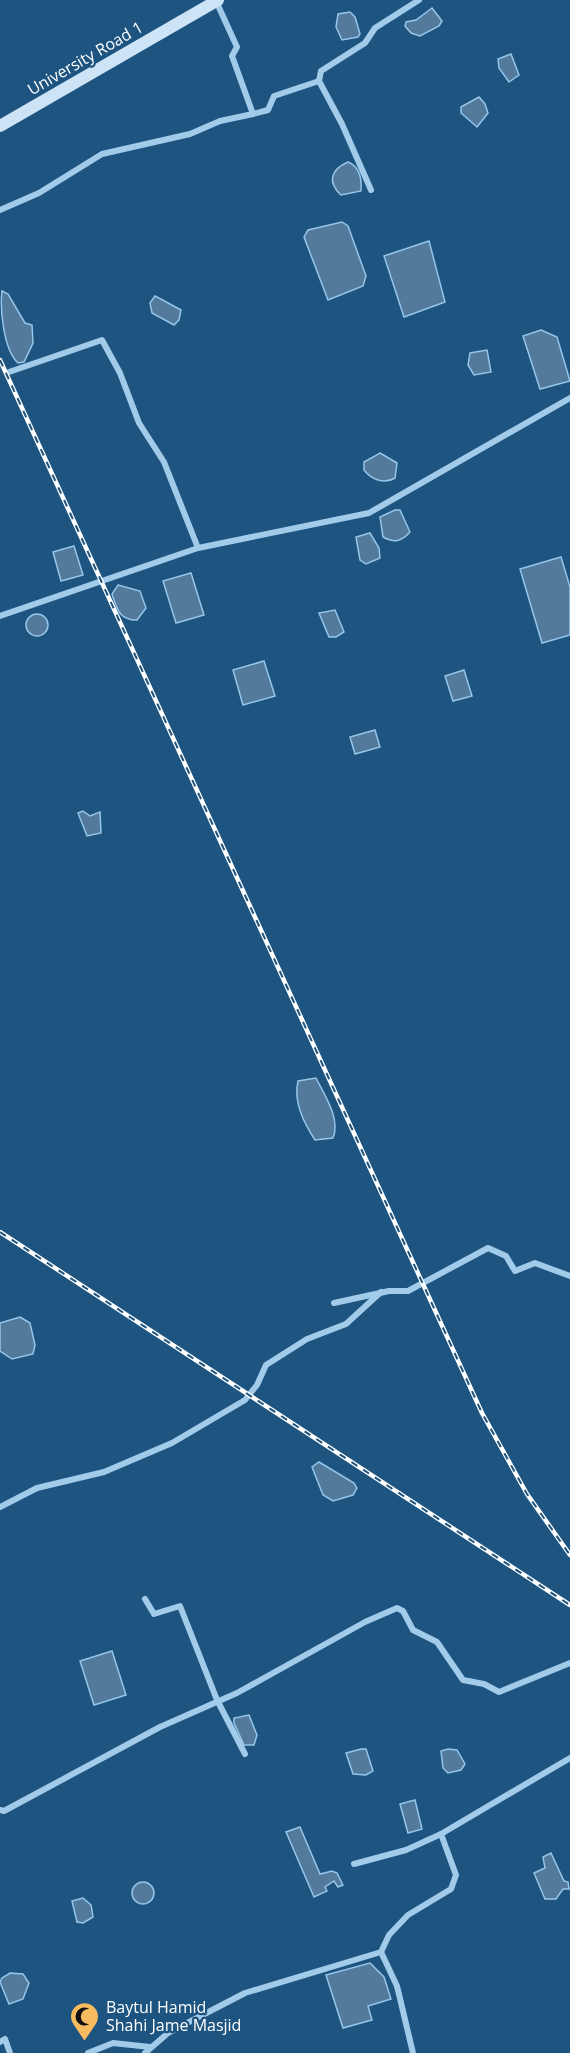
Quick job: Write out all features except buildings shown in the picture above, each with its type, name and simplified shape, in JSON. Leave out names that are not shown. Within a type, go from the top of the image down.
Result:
[{"type":"main road","name":"University Road 1","points":[[0,126],[217,1]]},
{"type":"street","points":[[371,190],[342,124],[319,81],[321,71],[365,43],[375,28],[418,0]]},
{"type":"street","points":[[217,1],[237,48],[232,56],[253,114]]},
{"type":"street","points":[[0,210],[39,193],[102,154],[190,134],[220,122],[268,110],[274,96],[319,81]]},
{"type":"street","points":[[9,372],[102,340],[120,373],[139,423],[164,462],[198,548]]},
{"type":"street","points":[[0,616],[198,548],[369,513],[570,398]]},
{"type":"street","points":[[334,1303],[381,1292],[408,1291],[488,1248],[506,1256],[515,1271],[535,1263],[570,1276]]},
{"type":"street","points":[[0,1507],[37,1488],[104,1472],[172,1443],[244,1400],[257,1385],[266,1365],[307,1339],[346,1324],[381,1292]]},
{"type":"street","points":[[145,1599],[154,1614],[180,1606],[217,1700],[245,1754]]},
{"type":"street","points":[[0,1810],[4,1811],[160,1727],[281,1670],[364,1622],[397,1608],[403,1611],[413,1630],[437,1641],[464,1680],[484,1684],[500,1692],[570,1663]]},
{"type":"street","points":[[354,1864],[406,1850],[441,1834],[570,1758]]},
{"type":"street","points":[[145,2053],[168,2033],[245,1993],[381,1952],[389,1935],[408,1916],[451,1889],[456,1875],[441,1834]]},
{"type":"street","points":[[381,1952],[397,1986],[413,2053]]},
{"type":"street","points":[[0,2042],[5,2039],[10,2053]]},
{"type":"street","points":[[88,2053],[113,2043],[150,2047]]},
{"type":"water","points":[[432,8],[442,21],[439,26],[420,36],[411,33],[405,26],[406,22],[416,20]]},
{"type":"water","points":[[350,12],[355,17],[360,34],[358,37],[342,40],[336,27],[338,14]]},
{"type":"water","points":[[511,54],[519,75],[509,82],[499,68],[498,59]]},
{"type":"water","points":[[479,97],[488,113],[477,127],[461,113],[461,107]]},
{"type":"water","points":[[348,162],[359,174],[361,191],[341,195],[332,180],[338,168]]},
{"type":"water","points":[[342,222],[348,226],[366,276],[363,286],[328,300],[304,237],[308,230]]},
{"type":"water","points":[[429,241],[445,302],[404,317],[384,256]]},
{"type":"water","points":[[2,291],[8,294],[25,323],[32,325],[33,343],[24,362],[18,363],[13,357],[6,339],[2,318]]},
{"type":"water","points":[[155,296],[181,310],[179,320],[174,325],[152,313],[150,303]]},
{"type":"water","points":[[541,330],[557,337],[570,381],[540,389],[523,336]]},
{"type":"water","points":[[487,350],[491,372],[474,375],[468,365],[470,353]]},
{"type":"water","points":[[380,453],[397,463],[395,478],[391,480],[378,480],[364,470],[364,462]]},
{"type":"water","points":[[400,510],[410,532],[404,538],[394,541],[383,537],[380,517]]},
{"type":"water","points":[[370,533],[379,548],[380,558],[366,564],[360,560],[356,537]]},
{"type":"water","points":[[74,546],[83,575],[61,581],[53,552]]},
{"type":"water","points":[[561,557],[570,587],[570,635],[542,643],[520,569]]},
{"type":"water","points":[[191,573],[204,615],[176,623],[163,581]]},
{"type":"water","points":[[118,585],[140,591],[146,608],[137,620],[122,616],[117,609],[112,594]]},
{"type":"water","points":[[335,610],[344,632],[336,637],[329,637],[319,613]]},
{"type":"water","points":[[37,614],[45,617],[48,625],[45,633],[37,636],[29,633],[26,625],[29,617]]},
{"type":"water","points":[[264,661],[275,696],[243,705],[233,670]]},
{"type":"water","points":[[464,670],[472,696],[453,701],[445,676]]},
{"type":"water","points":[[375,730],[380,747],[355,754],[350,737]]},
{"type":"water","points":[[83,811],[90,816],[100,812],[101,833],[87,836],[78,813]]},
{"type":"water","points":[[316,1078],[333,1115],[335,1131],[333,1138],[315,1140],[303,1119],[298,1104],[298,1081]]},
{"type":"water","points":[[20,1317],[30,1323],[35,1345],[33,1354],[12,1359],[0,1351],[0,1323]]},
{"type":"water","points":[[319,1462],[354,1483],[357,1488],[353,1495],[333,1501],[323,1495],[312,1467]]},
{"type":"water","points":[[112,1651],[126,1695],[94,1705],[80,1661]]},
{"type":"water","points":[[249,1715],[257,1735],[254,1745],[244,1745],[234,1718]]},
{"type":"water","points":[[366,1749],[373,1771],[366,1775],[353,1774],[346,1753]]},
{"type":"water","points":[[457,1750],[465,1764],[461,1770],[448,1773],[443,1768],[441,1751]]},
{"type":"water","points":[[415,1800],[422,1829],[408,1833],[400,1804]]},
{"type":"water","points":[[300,1827],[320,1874],[332,1871],[337,1873],[343,1885],[338,1887],[334,1881],[325,1887],[327,1891],[314,1897],[286,1832]]},
{"type":"water","points":[[551,1853],[564,1881],[568,1882],[569,1889],[563,1889],[556,1899],[545,1899],[534,1873],[545,1868],[543,1857]]},
{"type":"water","points":[[139,1882],[147,1882],[154,1889],[154,1897],[147,1904],[139,1904],[132,1897],[132,1889]]},
{"type":"water","points":[[83,1898],[91,1905],[93,1917],[83,1923],[77,1922],[72,1901]]},
{"type":"water","points":[[370,1963],[384,1977],[391,1999],[368,2006],[372,2020],[343,2028],[326,1975]]},
{"type":"water","points":[[10,1973],[23,1974],[29,1983],[23,1999],[9,2004],[0,1982]]},
{"type":"railway","points":[[0,360],[482,1413],[527,1494],[570,1555]]},
{"type":"railway","points":[[0,1232],[570,1605]]},
{"type":"place","name":"Baytul Hamid Shahi Jame Masjid","points":[[85,2042]]}]
